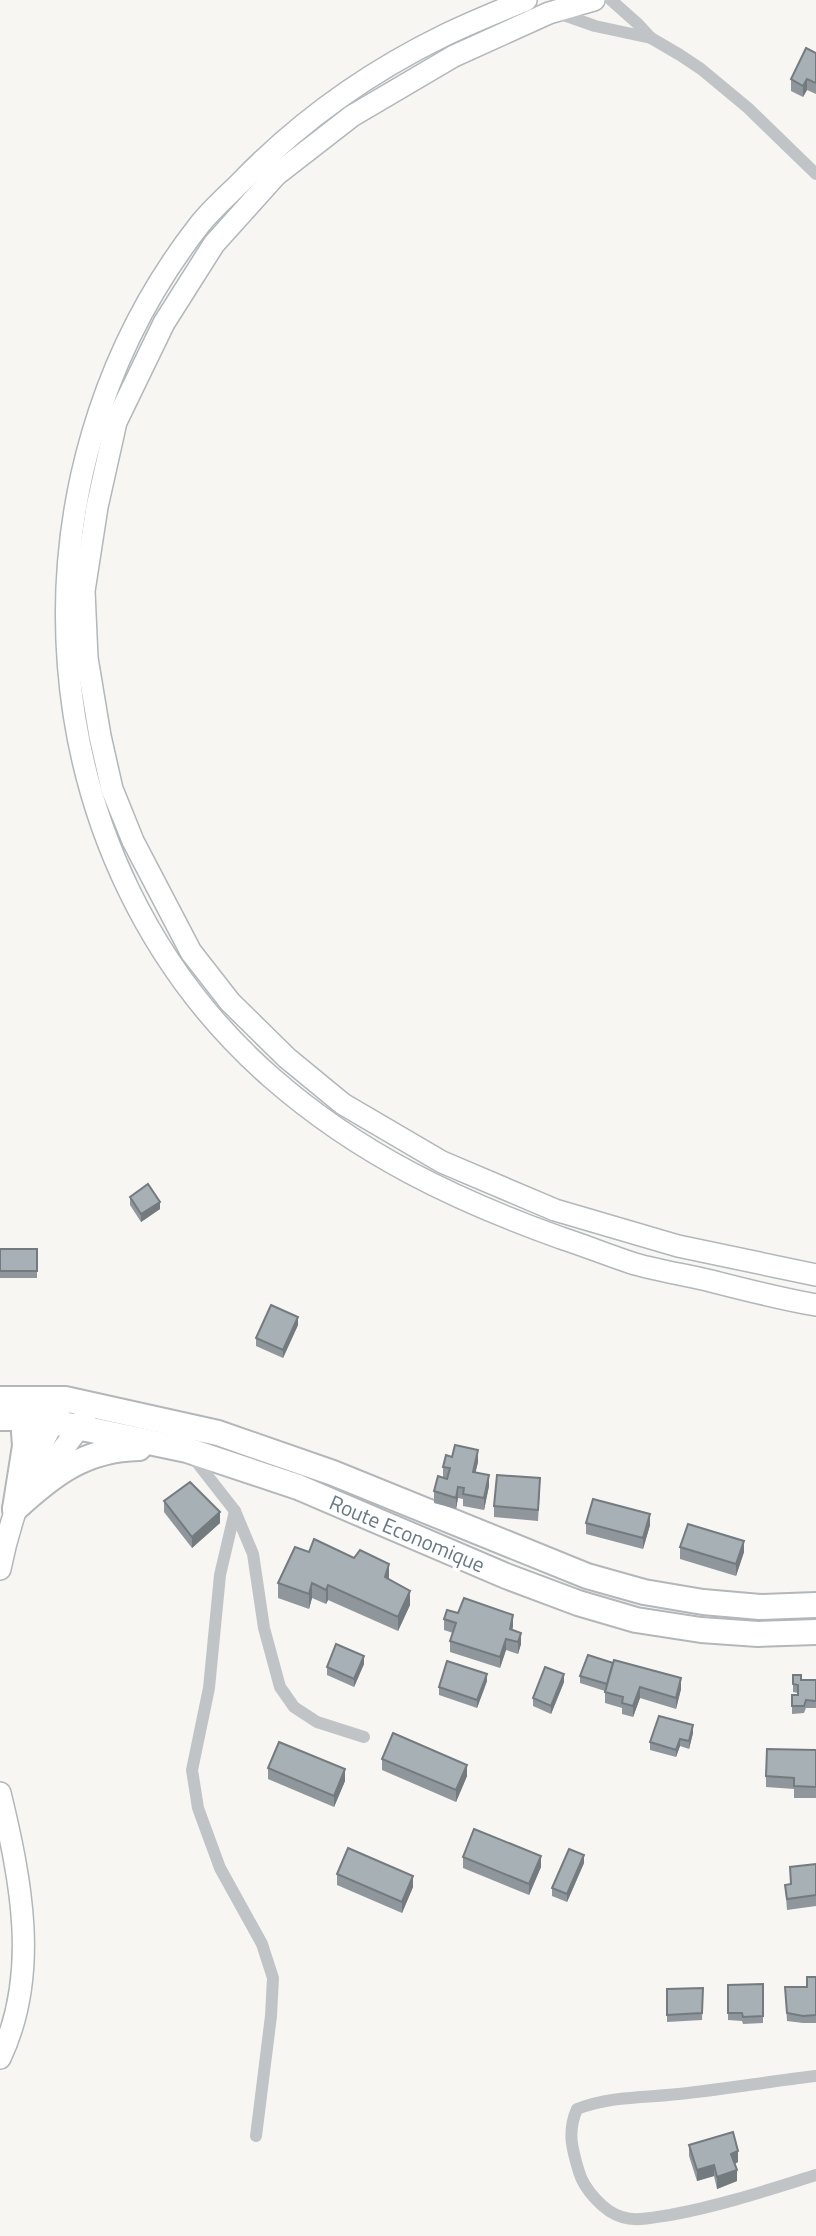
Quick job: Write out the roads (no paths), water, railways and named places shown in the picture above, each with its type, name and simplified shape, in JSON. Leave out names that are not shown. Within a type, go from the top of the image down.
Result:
[{"type":"highway","name":"Route Economique","points":[[0,1399],[65,1399],[218,1433],[332,1473],[587,1576],[644,1592],[703,1602],[760,1607],[816,1605]]},
{"type":"highway","name":"Route Economique","points":[[11,1418],[53,1422],[183,1449],[298,1487],[506,1576],[578,1603],[636,1620],[701,1630],[758,1634],[816,1632]]},
{"type":"highway","points":[[11,1418],[25,1446],[15,1509]]},
{"type":"highway","points":[[15,1509],[47,1480],[84,1459],[107,1451],[135,1448],[183,1449]]},
{"type":"highway","points":[[325,1498],[332,1473]]},
{"type":"main road","points":[[526,0],[447,34],[391,64],[297,128],[202,222],[142,308],[102,395],[87,439],[76,489],[63,597],[65,668],[74,736],[114,859],[142,920],[176,974],[215,1022],[272,1079],[338,1130],[432,1186],[503,1217],[634,1263],[816,1305]]},
{"type":"main road","points":[[594,0],[555,12],[454,56],[352,116],[275,175],[214,244],[164,323],[116,422],[97,507],[84,591],[87,658],[100,736],[112,789],[133,841],[191,952],[230,1002],[287,1058],[343,1104],[442,1162],[555,1210],[678,1246],[816,1275]]},
{"type":"main road","points":[[0,1569],[6,1538],[31,1467],[65,1399]]},
{"type":"main road","points":[[15,1509],[79,1428],[91,1404]]},
{"type":"main road","points":[[0,1793],[22,1907],[24,1950],[22,1984],[10,2037],[0,2059]]},
{"type":"street","points":[[611,0],[652,38],[701,69],[748,108],[816,174]]},
{"type":"street","points":[[555,12],[595,26],[652,38]]},
{"type":"street","points":[[183,1449],[235,1511],[253,1554],[264,1628],[280,1687],[294,1707],[317,1722],[364,1737]]},
{"type":"street","points":[[235,1511],[220,1575],[209,1688],[192,1770],[198,1808],[220,1868],[262,1944],[273,1978],[256,2136]]},
{"type":"street","points":[[816,2076],[687,2094],[610,2099],[594,2103],[577,2109],[572,2121],[570,2142],[581,2178],[595,2200],[620,2217],[643,2219],[699,2210],[816,2175]]}]
